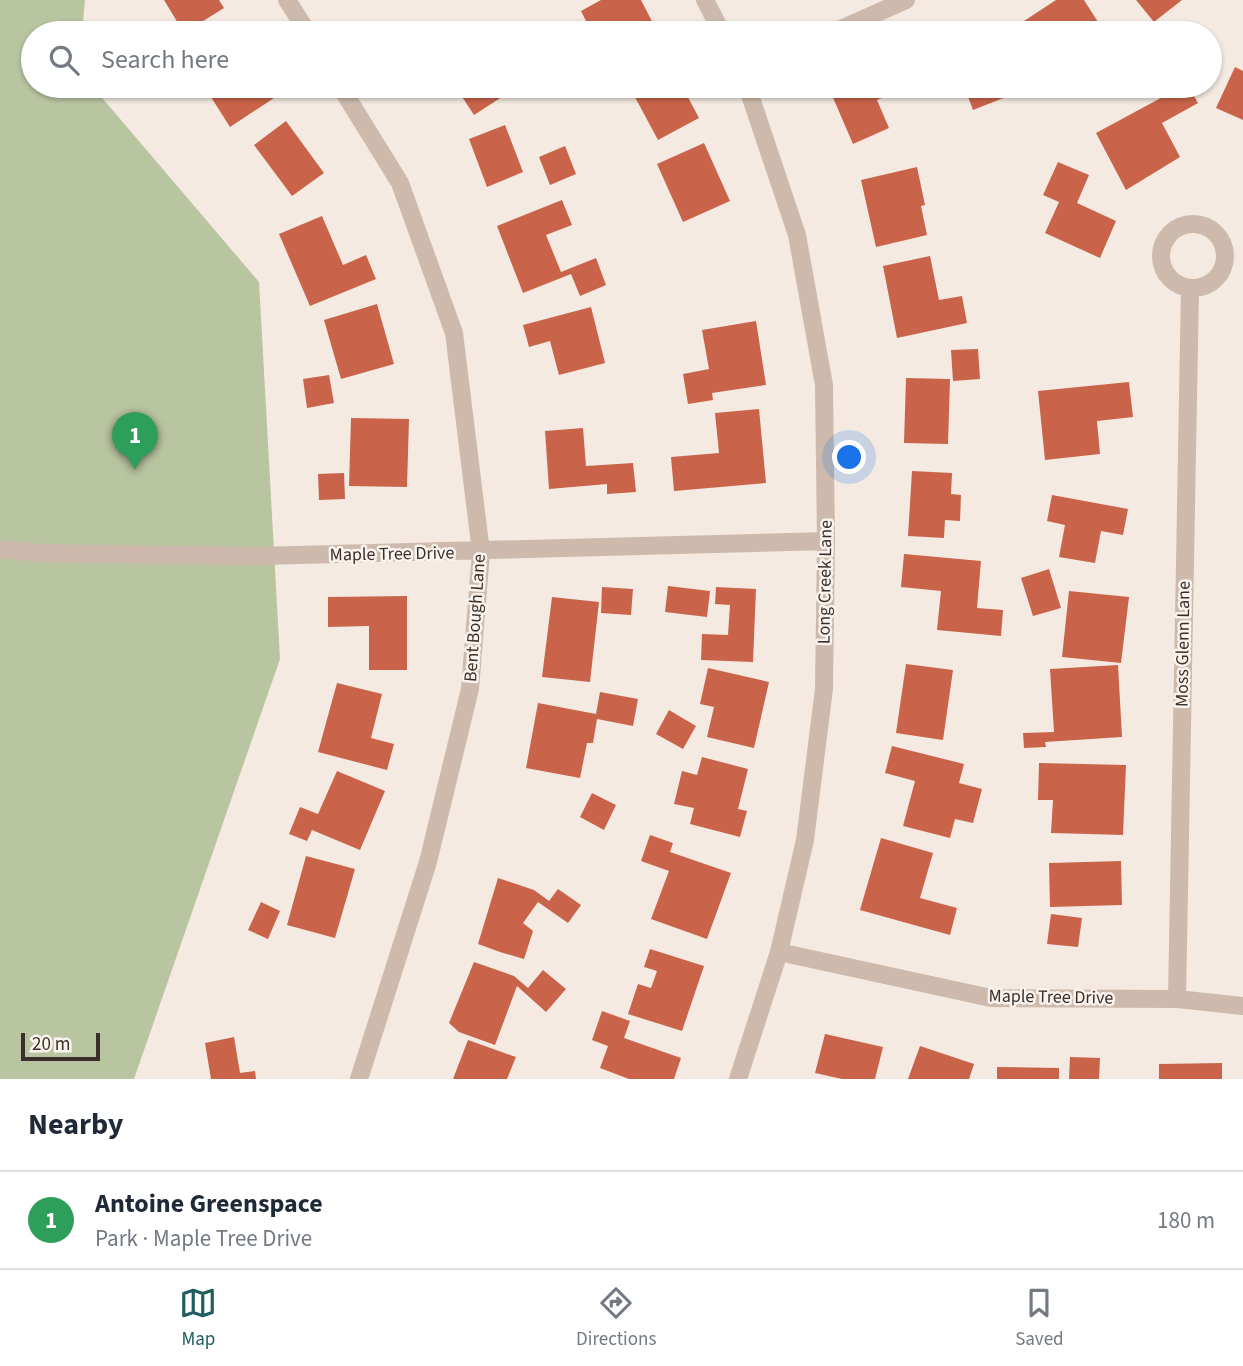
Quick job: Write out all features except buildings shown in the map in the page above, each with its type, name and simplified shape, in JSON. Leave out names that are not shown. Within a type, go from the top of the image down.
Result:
[{"type":"street","points":[[287,0],[300,21]]},
{"type":"street","points":[[705,0],[716,21]]},
{"type":"street","points":[[859,21],[906,0]]},
{"type":"street","name":"Bent Bough Lane","points":[[347,98],[400,183],[454,333],[481,552],[470,689],[428,862],[359,1079]]},
{"type":"street","name":"Long Creek Lane","points":[[738,1079],[779,952],[806,840],[822,703],[826,541],[824,385],[797,235],[751,98]]},
{"type":"street","name":"Moss Glenn Lane","points":[[1177,999],[1190,289]]},
{"type":"street","name":"Maple Tree Drive","points":[[0,549],[260,556],[826,541]]},
{"type":"street","name":"Maple Tree Drive","points":[[779,952],[991,998],[1177,999],[1243,1006]]},
{"type":"green space","points":[[0,0],[85,0],[83,21],[21,21],[21,98],[102,98],[259,282],[280,659],[134,1079],[0,1079]]},
{"type":"place","name":"Antoine Greenspace","points":[[135,470]]}]
